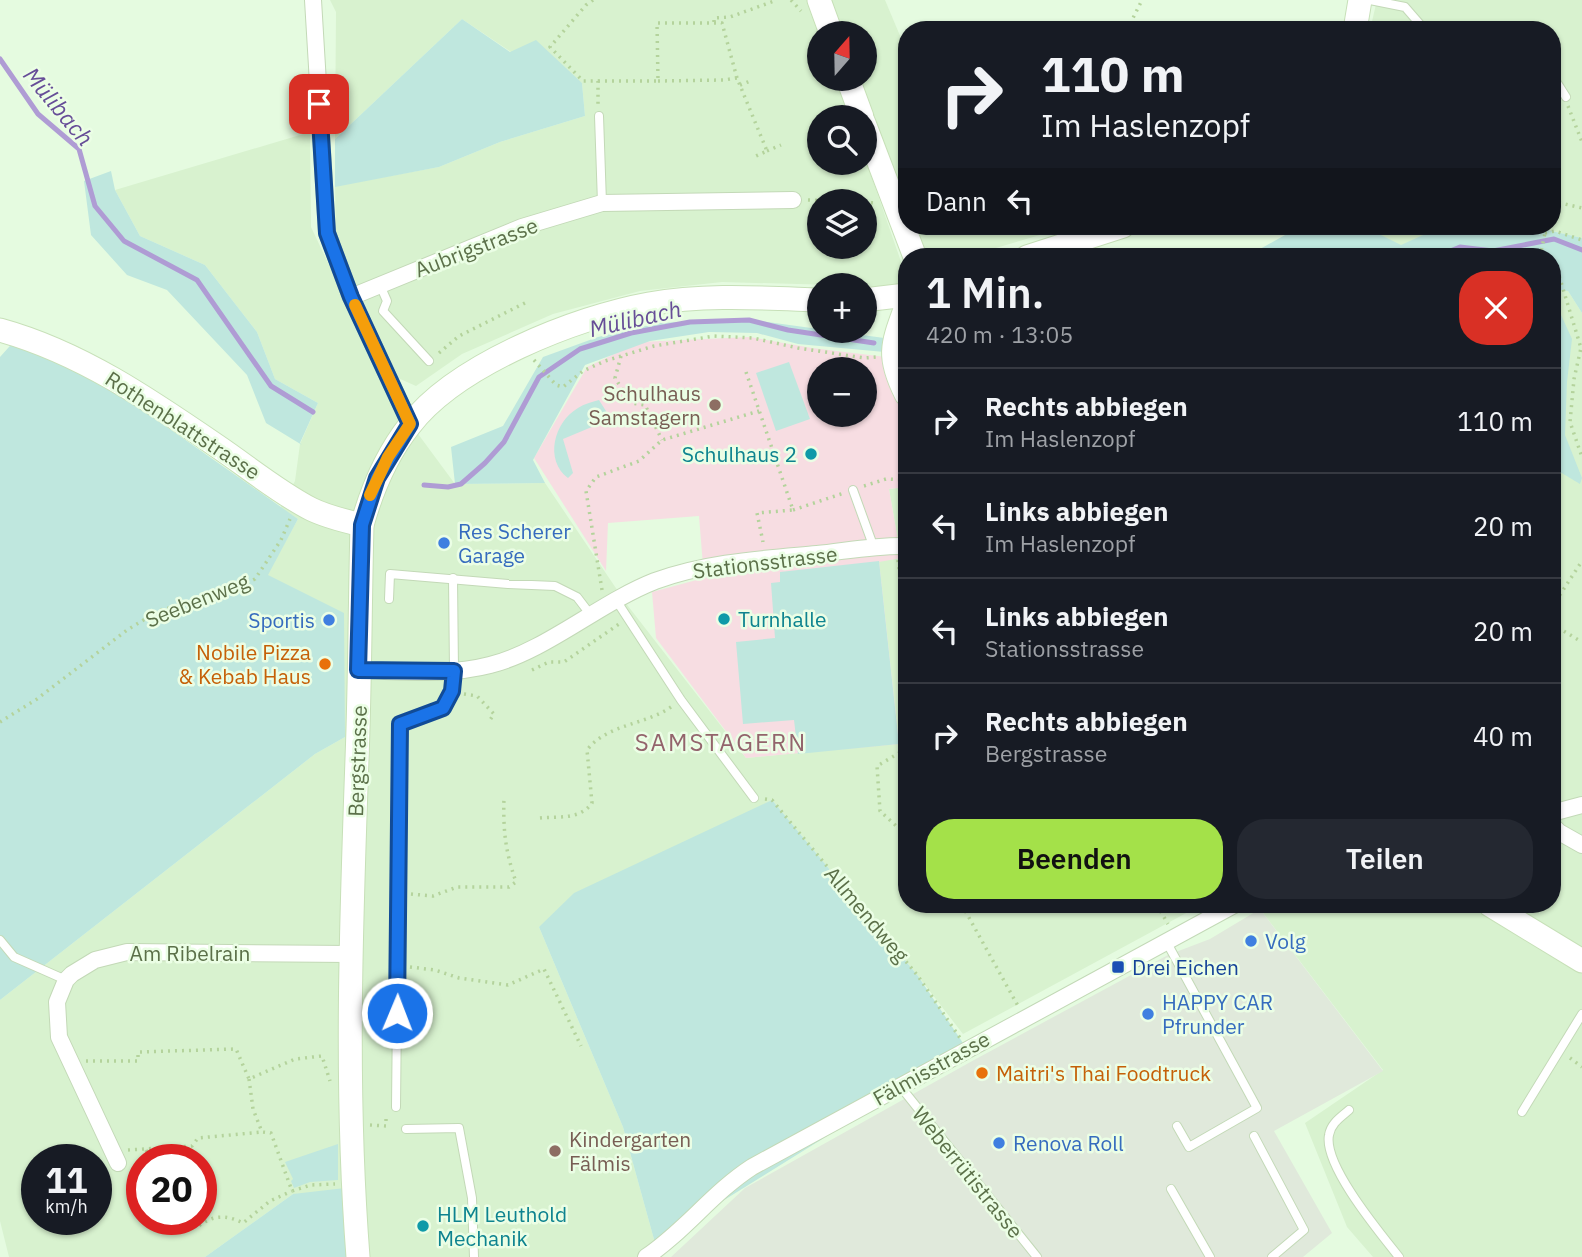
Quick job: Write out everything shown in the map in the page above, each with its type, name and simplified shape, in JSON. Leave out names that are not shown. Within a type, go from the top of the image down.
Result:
[{"type":"main road","points":[[819,0],[827,21]]},
{"type":"main road","points":[[1356,21],[1360,0]]},
{"type":"main road","points":[[877,157],[898,212]]},
{"type":"main road","points":[[1048,248],[1078,235]]},
{"type":"main road","points":[[877,298],[898,296]]},
{"type":"main road","name":"Bergstrasse","points":[[358,1257],[352,1183],[351,954],[362,525],[377,478],[410,424],[438,397],[476,371],[536,340],[609,314],[648,304],[705,297],[807,300]]},
{"type":"main road","points":[[898,328],[893,355],[898,378]]},
{"type":"main road","name":"Rothenblattstrasse","points":[[0,330],[77,359],[126,385],[297,501],[331,517],[362,525]]},
{"type":"main road","points":[[1503,913],[1582,961]]},
{"type":"street","points":[[313,0],[327,233],[351,297],[410,424]]},
{"type":"street","name":"Aubrigstrasse","points":[[351,297],[522,227],[603,203],[793,200]]},
{"type":"street","name":"Stationsstrasse","points":[[358,670],[454,671],[492,665],[530,650],[610,603],[654,582],[688,570],[898,546]]},
{"type":"street","points":[[1561,811],[1582,805]]},
{"type":"street","points":[[1561,833],[1582,845]]},
{"type":"street","name":"Fälmisstrasse","points":[[646,1257],[687,1224],[737,1176],[1219,913]]},
{"type":"street","name":"Am Ribelrain","points":[[65,980],[95,960],[127,952],[351,954]]},
{"type":"street","points":[[65,980],[57,1002],[59,1037],[115,1157]]},
{"type":"lane","points":[[1370,0],[1407,4],[1419,21]]},
{"type":"lane","points":[[1561,89],[1566,97]]},
{"type":"lane","points":[[599,116],[603,203]]},
{"type":"lane","points":[[380,285],[387,301],[383,311],[429,360]]},
{"type":"lane","points":[[853,490],[874,548]]},
{"type":"lane","points":[[389,599],[390,574],[453,578],[555,586],[577,597],[590,614]]},
{"type":"lane","points":[[396,1107],[400,724],[443,708],[452,691],[453,578]]},
{"type":"lane","points":[[610,603],[627,619],[681,700],[754,798]]},
{"type":"lane","points":[[1171,939],[1257,1108],[1189,1147],[1177,1126]]},
{"type":"lane","points":[[0,940],[15,957],[65,980]]},
{"type":"lane","points":[[1522,1112],[1582,1014]]},
{"type":"lane","name":"Weberrütistrasse","points":[[900,1086],[1037,1257]]},
{"type":"lane","points":[[1349,1110],[1334,1122],[1329,1136],[1331,1153],[1355,1200],[1399,1257]]},
{"type":"lane","points":[[406,1129],[459,1128],[472,1198],[474,1257]]},
{"type":"lane","points":[[1254,1136],[1304,1230],[1272,1257]]},
{"type":"lane","points":[[1171,1189],[1210,1257]]},
{"type":"path","points":[[593,0],[550,47],[583,81],[737,78]]},
{"type":"path","points":[[714,22],[714,18],[730,18],[777,0]]},
{"type":"path","points":[[1132,21],[1142,0]]},
{"type":"path","points":[[658,81],[657,23],[722,23],[737,78],[767,151]]},
{"type":"path","points":[[740,85],[753,80]]},
{"type":"path","points":[[598,81],[599,116]]},
{"type":"path","points":[[1566,97],[1582,142]]},
{"type":"path","points":[[756,156],[781,145]]},
{"type":"path","points":[[793,200],[807,200]]},
{"type":"path","points":[[1561,203],[1582,208]]},
{"type":"path","points":[[1561,233],[1582,240]]},
{"type":"path","points":[[1561,283],[1580,348],[1570,422],[1582,457]]},
{"type":"path","points":[[429,360],[459,336],[529,301]]},
{"type":"path","points":[[538,363],[556,385],[563,387],[583,371],[621,356],[654,346],[714,335],[753,338],[865,358],[893,355]]},
{"type":"path","points":[[621,356],[615,379],[631,403],[645,405],[662,440]]},
{"type":"path","points":[[746,372],[793,510],[757,513],[767,559]]},
{"type":"path","points":[[610,603],[586,491],[596,477],[639,461],[662,440],[759,411]]},
{"type":"path","name":"Seebenweg","points":[[0,722],[37,699],[127,630],[160,610],[213,598],[255,579],[281,540],[297,501]]},
{"type":"path","points":[[1561,593],[1582,561]]},
{"type":"path","points":[[532,670],[549,662],[564,663],[627,619]]},
{"type":"path","points":[[1561,629],[1582,642]]},
{"type":"path","points":[[452,691],[477,696],[494,714],[490,720]]},
{"type":"path","points":[[540,818],[576,815],[585,812],[592,803],[587,750],[595,740],[637,721],[657,716],[681,700]]},
{"type":"path","points":[[898,754],[877,766],[880,811],[898,828]]},
{"type":"path","points":[[398,894],[433,896],[457,887],[509,887],[516,882],[506,855],[504,796]]},
{"type":"path","name":"Allmendweg","points":[[754,798],[772,800],[918,976],[967,1049]]},
{"type":"path","points":[[968,913],[1024,1018]]},
{"type":"path","points":[[1160,913],[1171,939]]},
{"type":"path","points":[[397,966],[435,970],[459,978],[508,985],[544,969],[581,1046]]},
{"type":"path","points":[[70,1060],[138,1061],[138,1052],[236,1049],[249,1079],[253,1109],[262,1132]]},
{"type":"path","points":[[1561,1051],[1582,1068]]},
{"type":"path","points":[[249,1079],[296,1059],[322,1056],[332,1087],[350,1087]]},
{"type":"path","points":[[373,1125],[386,1126]]},
{"type":"path","points":[[194,1144],[198,1138],[271,1133],[292,1191]]},
{"type":"path","points":[[115,1157],[126,1155]]},
{"type":"path","points":[[217,1217],[232,1218],[243,1223],[270,1201],[292,1191],[311,1185],[352,1183]]},
{"type":"shaded area","points":[[330,0],[809,0],[815,21],[807,21],[807,91],[840,91],[846,105],[807,105],[807,175],[871,175],[876,189],[807,189],[807,259],[877,259],[877,193],[898,253],[898,287],[877,286],[877,273],[807,273],[807,284],[722,282],[640,291],[553,314],[462,354],[416,386],[398,378],[336,238],[335,186],[439,167],[500,142],[585,116],[582,83],[511,52],[462,19],[335,139],[336,12]]},
{"type":"shaded area","points":[[828,0],[885,0],[898,31],[898,191],[877,135],[877,105],[866,105],[861,91],[877,91],[877,21],[835,21]]},
{"type":"shaded area","points":[[1377,0],[1582,0],[1582,238],[1561,233],[1561,21],[1372,21]]},
{"type":"shaded area","points":[[462,19],[510,52],[536,40],[582,83],[585,116],[500,142],[439,167],[335,187],[335,139]]},
{"type":"shaded area","points":[[310,132],[311,227],[393,400],[455,484],[545,483],[628,606],[746,758],[898,743],[898,913],[1186,913],[963,1034],[772,800],[539,927],[623,1127],[655,1243],[652,1257],[368,1257],[293,1194],[205,1257],[9,1257],[0,1221],[0,1000],[315,754],[345,737],[267,575],[298,519],[280,508],[295,481],[300,444],[318,403],[275,379],[257,332],[205,265],[140,236],[115,190]]},
{"type":"shaded area","points":[[111,171],[115,190],[140,236],[205,265],[257,332],[275,379],[318,403],[300,443],[302,445],[266,423],[247,375],[167,290],[127,275],[91,235],[84,181]]},
{"type":"shaded area","points":[[1561,233],[1582,238],[1582,313],[1568,291],[1561,290],[1561,248],[1262,248],[1285,235],[1381,235],[1401,245],[1423,235]]},
{"type":"shaded area","points":[[917,235],[1040,235],[996,248],[924,248]]},
{"type":"shaded area","points":[[1380,235],[1424,235],[1401,246]]},
{"type":"shaded area","points":[[1561,290],[1568,291],[1582,313],[1582,1257],[1373,1257],[1347,1227],[1305,1123],[1383,1070],[1263,913],[1561,913]]},
{"type":"shaded area","points":[[1561,315],[1572,339],[1565,435],[1582,478],[1580,484],[1561,473]]},
{"type":"shaded area","points":[[746,319],[807,327],[807,343],[877,343],[877,337],[898,340],[898,353],[798,344],[757,333],[709,332],[650,341],[585,365],[533,460],[545,483],[455,484],[451,447],[503,426],[543,357],[598,337],[659,323]]},
{"type":"shaded area","points":[[26,328],[298,519],[268,575],[344,613],[345,737],[315,754],[0,1000],[0,357]]},
{"type":"shaded area","points":[[750,337],[886,357],[888,372],[898,393],[898,488],[889,489],[898,541],[898,559],[879,562],[898,744],[746,758],[656,638],[652,592],[704,578],[699,516],[608,523],[606,571],[534,458],[587,367],[640,342]]},
{"type":"shaded area","points":[[789,362],[807,411],[807,420],[776,431],[756,373]]},
{"type":"shaded area","points":[[599,400],[611,419],[563,439],[573,473],[568,478],[556,461],[554,452],[558,432],[570,414],[583,405]]},
{"type":"shaded area","points":[[898,488],[898,541],[889,489]]},
{"type":"shaded area","points":[[898,558],[898,734],[879,561]]},
{"type":"shaded area","points":[[879,561],[898,744],[798,754],[794,720],[743,724],[736,642],[775,638],[771,583],[780,582],[780,572]]},
{"type":"shaded area","points":[[772,800],[918,976],[967,1049],[655,1243],[623,1127],[539,927],[574,893]]},
{"type":"shaded area","points":[[1253,913],[1263,913],[1383,1071],[1274,1131],[1332,1233],[1303,1257],[671,1257],[745,1188],[1168,955],[1210,939]]},
{"type":"shaded area","points":[[338,1144],[338,1180],[310,1182],[294,1188],[285,1162]]},
{"type":"shaded area","points":[[345,1188],[352,1257],[205,1257],[293,1194]]},
{"type":"waterway","name":"Mülibach","points":[[0,59],[38,114],[79,149],[95,206],[124,241],[197,280],[271,386],[313,412]]},
{"type":"waterway","name":"Mülibach","points":[[1508,248],[1554,239],[1582,250]]},
{"type":"waterway","name":"Mülibach","points":[[1458,248],[1468,248]]},
{"type":"waterway","name":"Mülibach","points":[[424,485],[448,487],[461,484],[504,442],[539,377],[580,349],[631,333],[690,322],[749,320],[807,333]]},
{"type":"slow traffic","points":[[355,305],[410,424],[388,457],[370,495]]},
{"type":"place","name":"Schulhaus Samstagern","points":[[715,405]]},
{"type":"place","name":"Schulhaus 2","points":[[811,454]]},
{"type":"place","name":"Res Scherer Garage","points":[[444,543]]},
{"type":"place","name":"Turnhalle","points":[[724,619]]},
{"type":"place","name":"Sportis","points":[[329,620]]},
{"type":"place","name":"Nobile Pizza & Kebab Haus","points":[[325,664]]},
{"type":"place","name":"Volg","points":[[1251,941]]},
{"type":"place","name":"Drei Eichen","points":[[1118,967]]},
{"type":"place","name":"HAPPY CAR Pfrunder","points":[[1148,1014]]},
{"type":"place","name":"Maitri's Thai Foodtruck","points":[[982,1073]]},
{"type":"place","name":"Renova Roll","points":[[999,1143]]},
{"type":"place","name":"Kindergarten Fälmis","points":[[555,1151]]},
{"type":"place","name":"HLM Leuthold Mechanik","points":[[423,1226]]},
{"type":"district","name":"SAMSTAGERN","points":[[721,742]]},
{"type":"route","points":[[319,104],[327,233],[351,297],[410,424],[377,478],[362,525],[358,670],[454,671],[452,691],[443,708],[400,724],[397,1013]]}]
